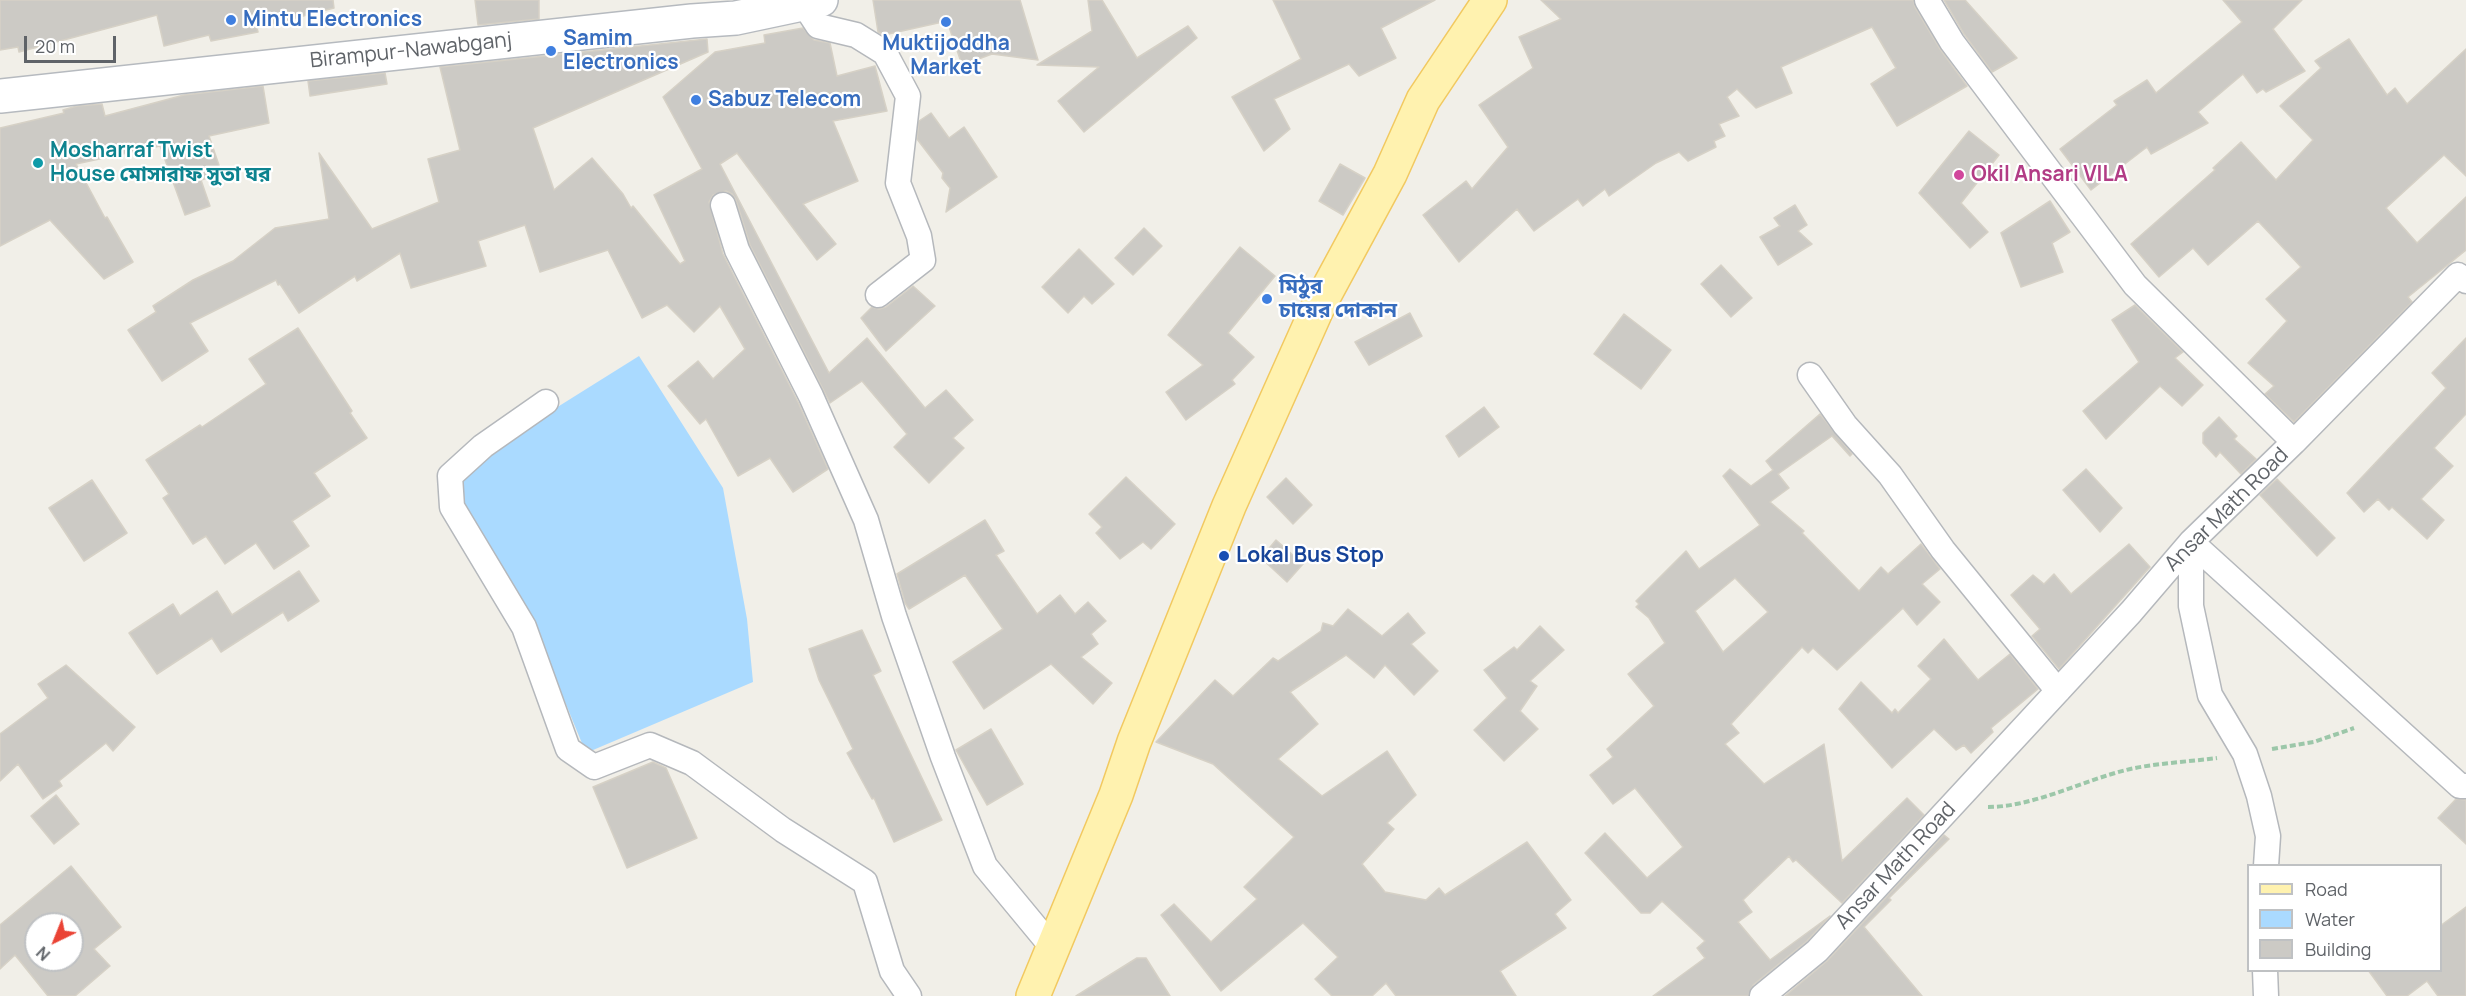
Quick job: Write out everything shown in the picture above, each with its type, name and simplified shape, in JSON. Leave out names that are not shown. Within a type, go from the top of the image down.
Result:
[{"type":"main road","points":[[1033,996],[1116,795],[1134,742],[1229,506],[1317,309],[1390,174],[1424,100],[1490,0]]},
{"type":"main road","name":"Birampur-Nawabganj","points":[[0,96],[687,10],[736,18],[812,2]]},
{"type":"street","name":"Ansar Math Road","points":[[1762,996],[1817,951],[2058,691],[2191,542],[2294,442],[2135,285],[1952,42],[1927,0]]},
{"type":"street","points":[[812,2],[818,26],[856,34],[885,53],[908,96],[898,183],[919,236],[923,260],[878,295]]},
{"type":"street","points":[[723,205],[737,250],[811,396],[866,520],[898,627],[943,757],[985,866],[1052,947]]},
{"type":"street","points":[[2294,442],[2458,275],[2466,281]]},
{"type":"street","points":[[1810,375],[1845,425],[1890,475],[1943,550],[2058,691]]},
{"type":"street","points":[[546,402],[483,446],[450,476],[452,507],[524,627],[568,749],[594,767],[650,745],[692,763],[783,830],[865,882],[892,971],[909,996]]},
{"type":"street","points":[[2191,542],[2383,718],[2460,786],[2466,786]]},
{"type":"street","points":[[2191,542],[2191,606],[2210,695],[2245,754],[2259,796],[2268,836],[2266,864]]},
{"type":"street","points":[[2265,972],[2266,996]]},
{"type":"path","points":[[1950,807],[1997,807],[2038,798],[2127,770],[2314,742],[2383,718]]},
{"type":"water","points":[[639,356],[723,488],[747,619],[753,682],[586,753],[533,624],[454,490],[500,443]]},
{"type":"building","points":[[0,0],[333,0],[334,8],[257,28],[258,32],[211,41],[209,35],[164,46],[157,15],[19,52],[18,47],[0,50]]},
{"type":"building","points":[[475,0],[539,0],[539,19],[478,25]]},
{"type":"building","points":[[873,0],[1020,0],[1038,60],[992,54],[962,65],[947,21],[884,35],[878,32]]},
{"type":"building","points":[[1088,0],[1102,0],[1137,58],[1188,26],[1197,38],[1084,132],[1058,101],[1099,67],[1037,65],[1092,31]]},
{"type":"building","points":[[1273,0],[1435,0],[1381,28],[1396,58],[1359,76],[1349,64],[1274,99],[1290,129],[1264,151],[1232,97],[1301,59]]},
{"type":"building","points":[[1541,0],[1913,0],[1940,49],[1967,86],[1897,126],[1871,84],[1896,68],[1872,27],[1781,67],[1792,93],[1756,108],[1737,89],[1727,97],[1739,116],[1719,124],[1725,136],[1714,141],[1716,147],[1688,161],[1679,152],[1656,163],[1609,196],[1605,189],[1583,206],[1578,199],[1534,231],[1517,209],[1459,262],[1423,215],[1466,181],[1472,189],[1508,147],[1479,105],[1533,68],[1519,37],[1561,19]]},
{"type":"building","points":[[1944,0],[1965,0],[2017,58],[1992,72],[1964,34]]},
{"type":"building","points":[[2223,0],[2302,0],[2273,29],[2305,71],[2266,92],[2263,89],[2257,93],[2243,74],[2198,112],[2208,123],[2151,154],[2147,147],[2091,190],[2060,149],[2117,105],[2114,101],[2147,80],[2156,93],[2242,22]]},
{"type":"building","points":[[803,28],[814,40],[830,43],[837,76],[875,66],[887,111],[833,121],[858,181],[803,204],[836,244],[817,260],[737,153],[720,164],[829,373],[867,338],[925,408],[946,390],[973,420],[953,438],[964,448],[929,483],[894,447],[907,434],[862,381],[830,403],[750,245],[736,200],[726,191],[713,195],[709,202],[723,254],[798,402],[828,469],[793,492],[770,458],[738,476],[706,419],[700,424],[668,386],[698,361],[713,379],[745,349],[720,306],[694,332],[667,305],[642,318],[608,250],[540,272],[525,225],[478,241],[486,266],[411,288],[400,253],[357,281],[355,276],[299,313],[276,280],[190,323],[208,351],[162,381],[128,330],[156,312],[153,306],[193,280],[233,261],[275,228],[329,219],[319,153],[372,229],[439,202],[428,159],[460,150],[440,67],[707,39],[708,52],[533,128],[554,190],[592,158],[623,194],[631,208],[633,206],[680,264],[685,261],[654,195],[702,169],[663,97],[715,52],[765,43],[764,35]]},
{"type":"building","points":[[2349,39],[2387,95],[2395,88],[2407,104],[2466,49],[2466,176],[2444,155],[2386,208],[2417,243],[2466,197],[2466,250],[2408,297],[2412,302],[2294,422],[2265,394],[2274,386],[2248,363],[2287,321],[2266,299],[2301,267],[2258,221],[2208,265],[2193,248],[2159,277],[2131,244],[2215,170],[2213,168],[2241,142],[2276,180],[2313,140],[2280,106],[2321,68],[2315,61]]},
{"type":"building","points":[[385,73],[387,84],[310,96],[308,81]]},
{"type":"building","points":[[263,86],[269,123],[209,136],[222,174],[201,180],[210,206],[185,215],[160,146],[76,164],[105,218],[107,217],[133,262],[104,279],[50,220],[0,246],[0,128],[64,113],[63,110],[77,106],[102,104],[105,116],[184,95]]},
{"type":"building","points":[[931,113],[949,138],[964,127],[997,177],[946,212],[950,188],[942,178],[943,173],[917,139],[919,121]]},
{"type":"building","name":"Okil Ansari VILA","points":[[1969,131],[1999,155],[1961,203],[1988,232],[1970,248],[1919,193]]},
{"type":"building","points":[[1340,164],[1365,178],[1343,215],[1319,201]]},
{"type":"building","points":[[2050,201],[2070,232],[2052,243],[2063,272],[2021,287],[2001,233]]},
{"type":"building","points":[[1795,205],[1807,225],[1798,231],[1812,244],[1778,265],[1760,237],[1780,226],[1774,218]]},
{"type":"building","points":[[1144,228],[1162,246],[1133,275],[1115,258]]},
{"type":"building","points":[[1240,247],[1275,276],[1228,333],[1254,357],[1232,380],[1235,384],[1186,420],[1166,392],[1203,365],[1168,335]]},
{"type":"building","points":[[1079,249],[1114,284],[1092,304],[1084,296],[1068,313],[1042,287]]},
{"type":"building","points":[[1721,265],[1752,298],[1731,317],[1701,284]]},
{"type":"building","points":[[913,286],[935,306],[886,351],[861,318],[872,307],[879,309],[886,307]]},
{"type":"building","points":[[2135,305],[2183,352],[2175,358],[2203,385],[2182,406],[2160,386],[2106,439],[2083,411],[2139,362],[2112,320]]},
{"type":"building","points":[[1410,313],[1422,336],[1369,365],[1355,342]]},
{"type":"building","points":[[1624,314],[1671,350],[1641,389],[1594,354]]},
{"type":"building","points":[[298,328],[367,438],[314,473],[330,496],[292,521],[309,546],[274,569],[256,543],[225,564],[206,536],[193,544],[163,498],[169,494],[146,460],[200,425],[202,427],[266,384],[249,359]]},
{"type":"building","points":[[2466,338],[2466,414],[2434,448],[2453,466],[2421,499],[2444,520],[2427,539],[2392,507],[2389,510],[2378,499],[2364,512],[2347,493],[2446,388],[2432,373]]},
{"type":"building","points":[[1484,407],[1499,427],[1459,457],[1446,436]]},
{"type":"building","points":[[1820,414],[1852,454],[1850,456],[1832,436],[1778,474],[1789,488],[1770,502],[1804,531],[1802,533],[1859,591],[1881,567],[1888,574],[1921,544],[1940,569],[1922,584],[1940,602],[1917,625],[1903,608],[1837,670],[1813,648],[1808,653],[1802,647],[1731,724],[1739,733],[1725,744],[1764,784],[1824,744],[1842,861],[1907,798],[1924,815],[1842,903],[1796,860],[1793,862],[1789,856],[1743,900],[1752,912],[1738,922],[1770,960],[1830,916],[1807,941],[1753,985],[1748,996],[1653,996],[1705,958],[1697,948],[1705,941],[1662,901],[1650,913],[1641,913],[1585,853],[1605,833],[1647,878],[1683,847],[1635,788],[1613,804],[1590,775],[1613,757],[1607,749],[1654,706],[1628,674],[1665,643],[1649,618],[1636,607],[1639,604],[1636,601],[1686,551],[1699,569],[1760,525],[1723,476],[1730,469],[1751,486],[1773,470],[1766,461]],"holes":[[[1735,578],[1768,612],[1723,652],[1695,611]]]},
{"type":"building","points":[[2219,417],[2237,436],[2234,439],[2256,459],[2241,474],[2220,452],[2216,457],[2203,443],[2203,433]]},
{"type":"building","points":[[2086,469],[2122,508],[2100,532],[2063,490]]},
{"type":"building","points":[[1126,477],[1175,524],[1151,549],[1143,542],[1120,559],[1096,533],[1102,527],[1089,514]]},
{"type":"building","points":[[1286,478],[1312,505],[1293,524],[1267,497]]},
{"type":"building","points":[[2277,479],[2335,538],[2317,556],[2260,495]]},
{"type":"building","points":[[92,480],[127,533],[84,561],[49,508]]},
{"type":"building","points":[[985,520],[1004,551],[996,555],[1037,614],[1060,595],[1075,614],[1088,602],[1106,621],[1091,634],[1098,644],[1081,657],[1112,683],[1093,704],[1051,664],[984,709],[953,662],[1003,629],[965,575],[909,609],[905,603],[897,574]]},
{"type":"building","points":[[1276,540],[1303,564],[1287,582],[1261,558]]},
{"type":"building","points":[[2129,544],[2150,567],[2059,669],[2032,636],[2040,629],[2011,595],[2033,575],[2044,584],[2054,574],[2071,594]]},
{"type":"building","points":[[299,571],[319,601],[288,621],[283,612],[221,652],[212,638],[157,674],[129,633],[173,604],[180,616],[217,591],[232,615]]},
{"type":"building","points":[[1348,609],[1382,636],[1408,613],[1425,633],[1411,644],[1438,671],[1414,695],[1385,665],[1374,678],[1346,655],[1290,692],[1318,724],[1278,759],[1322,796],[1387,751],[1416,795],[1387,823],[1394,829],[1362,864],[1385,892],[1426,900],[1439,888],[1445,895],[1527,842],[1571,900],[1555,914],[1566,928],[1500,971],[1516,996],[1396,996],[1386,983],[1372,996],[1332,996],[1315,979],[1338,957],[1303,923],[1221,991],[1161,915],[1174,904],[1211,942],[1257,899],[1244,887],[1294,837],[1213,764],[1156,742],[1215,680],[1233,696],[1273,658],[1278,661],[1321,631],[1323,623],[1333,626]]},
{"type":"building","points":[[1540,626],[1564,650],[1530,681],[1537,686],[1520,711],[1538,729],[1504,761],[1474,730],[1507,698],[1484,670],[1514,647],[1517,650]]},
{"type":"building","points":[[862,630],[881,671],[873,675],[942,820],[894,842],[874,798],[872,799],[847,753],[853,749],[819,680],[809,649]]},
{"type":"building","points":[[1944,639],[1978,680],[2010,654],[2038,689],[1991,728],[1993,732],[1971,753],[1964,745],[1956,750],[1934,729],[1892,768],[1839,709],[1861,682],[1892,713],[1895,709],[1898,713],[1931,679],[1918,666]]},
{"type":"building","points":[[66,665],[135,727],[113,751],[106,743],[59,781],[62,786],[43,799],[18,764],[0,781],[0,734],[48,698],[38,684]]},
{"type":"building","points":[[991,729],[1023,784],[987,805],[956,750]]},
{"type":"building","points":[[653,762],[666,768],[697,838],[627,868],[593,787]]},
{"type":"building","points":[[56,795],[79,824],[54,844],[31,816]]},
{"type":"building","points":[[2456,799],[2466,800],[2466,844],[2438,818]]},
{"type":"building","points":[[1944,835],[1949,839],[1889,898],[1891,900],[1864,927],[1922,996],[1785,996],[1827,961]]},
{"type":"building","points":[[71,866],[121,927],[94,949],[110,966],[75,996],[48,996],[29,972],[84,972],[84,912],[24,912],[24,966],[15,955],[0,969],[0,925]]},
{"type":"building","points":[[2466,907],[2466,996],[2438,996],[2427,981],[2407,996],[2387,996],[2369,972],[2442,972],[2442,925]]},
{"type":"building","points":[[1137,958],[1146,958],[1170,996],[1076,996]]},
{"type":"place","name":"Mintu Electronics","points":[[231,20]]},
{"type":"place","name":"Muktijoddha Market","points":[[946,22]]},
{"type":"place","name":"Samim Electronics","points":[[551,51]]},
{"type":"place","name":"Sabuz Telecom","points":[[696,100]]},
{"type":"place","name":"Mosharraf Twist House মোসারাফ সুতা ঘর","points":[[38,163]]},
{"type":"place","name":"Okil Ansari VILA","points":[[1959,175]]},
{"type":"place","name":"মিঠুর চায়ের দোকান","points":[[1267,299]]},
{"type":"place","name":"Lokal Bus Stop","points":[[1224,556]]}]
